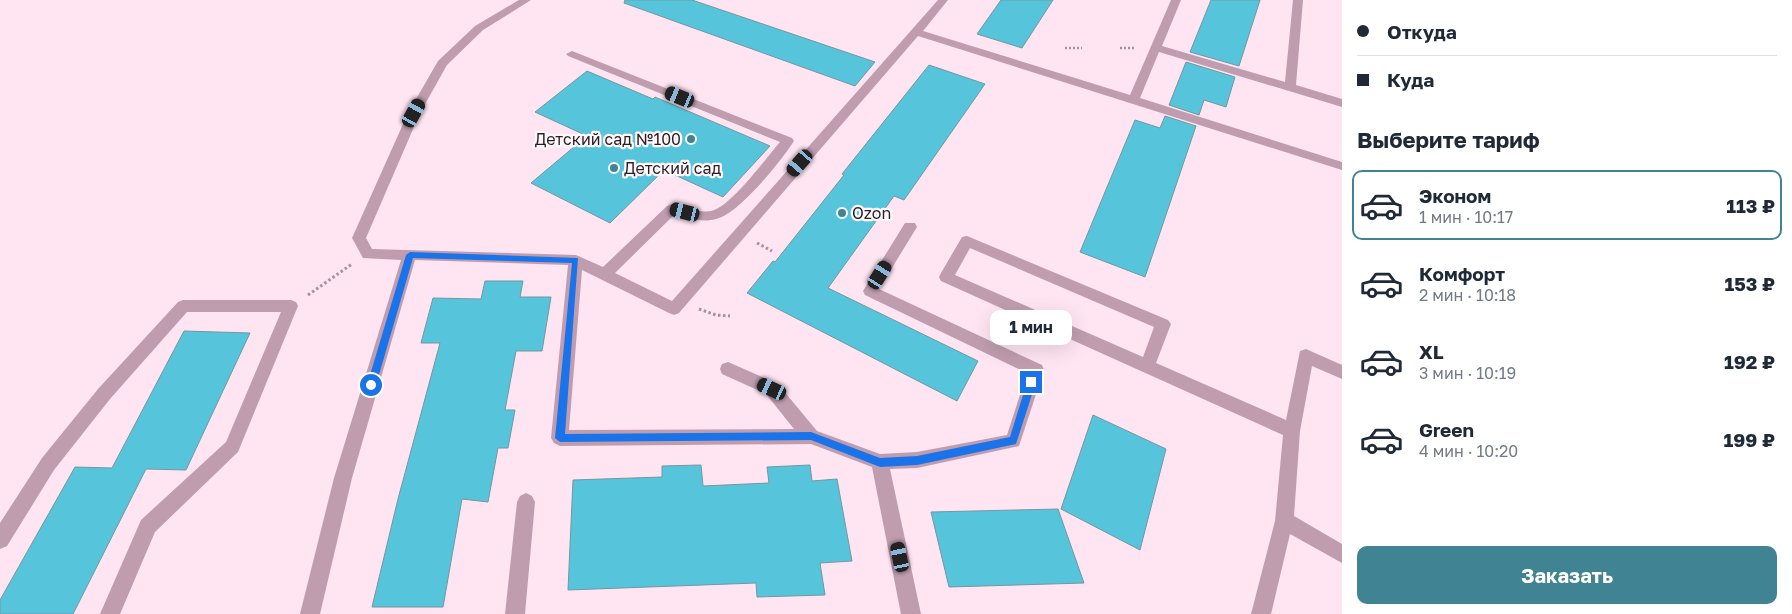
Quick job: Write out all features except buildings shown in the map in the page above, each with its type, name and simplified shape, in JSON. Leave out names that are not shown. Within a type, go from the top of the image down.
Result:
[{"type":"lane","points":[[526,0],[480,28],[442,63],[414,113],[359,238],[368,254],[576,260],[674,308],[943,0]]},
{"type":"lane","points":[[1133,101],[1176,0]]},
{"type":"lane","points":[[1290,88],[1298,0]]},
{"type":"lane","points":[[916,32],[1342,166]]},
{"type":"lane","points":[[1155,47],[1342,103]]},
{"type":"lane","points":[[572,54],[788,141],[730,208],[715,215],[698,215],[672,209],[605,274]]},
{"type":"lane","points":[[576,260],[560,438],[811,436],[880,462],[917,460],[1013,441],[1036,370],[870,291],[910,227]]},
{"type":"lane","points":[[1147,368],[1163,324],[967,241],[946,277],[1147,368],[1292,431]]},
{"type":"lane","points":[[310,614],[343,478],[410,255]]},
{"type":"lane","points":[[0,540],[48,464],[104,394],[183,306],[290,306],[232,447],[148,526],[110,614]]},
{"type":"lane","points":[[1261,614],[1284,521],[1292,431],[1306,356],[1342,372]]},
{"type":"lane","points":[[728,369],[772,389],[811,436]]},
{"type":"lane","points":[[880,462],[911,614]]},
{"type":"lane","points":[[515,614],[526,502]]},
{"type":"lane","points":[[1284,521],[1342,554]]},
{"type":"path","points":[[1065,48],[1082,48]]},
{"type":"path","points":[[1120,48],[1135,48]]},
{"type":"path","points":[[290,306],[368,254]]},
{"type":"path","points":[[680,301],[716,315],[730,316]]},
{"type":"place","name":"Детский сад №100","points":[[691,139]]},
{"type":"place","name":"Детский сад","points":[[614,168]]},
{"type":"place","name":"Ozon","points":[[842,213]]},
{"type":"route","points":[[371,385],[410,255],[576,260],[560,438],[811,436],[880,462],[917,460],[1013,441],[1031,382]]}]
